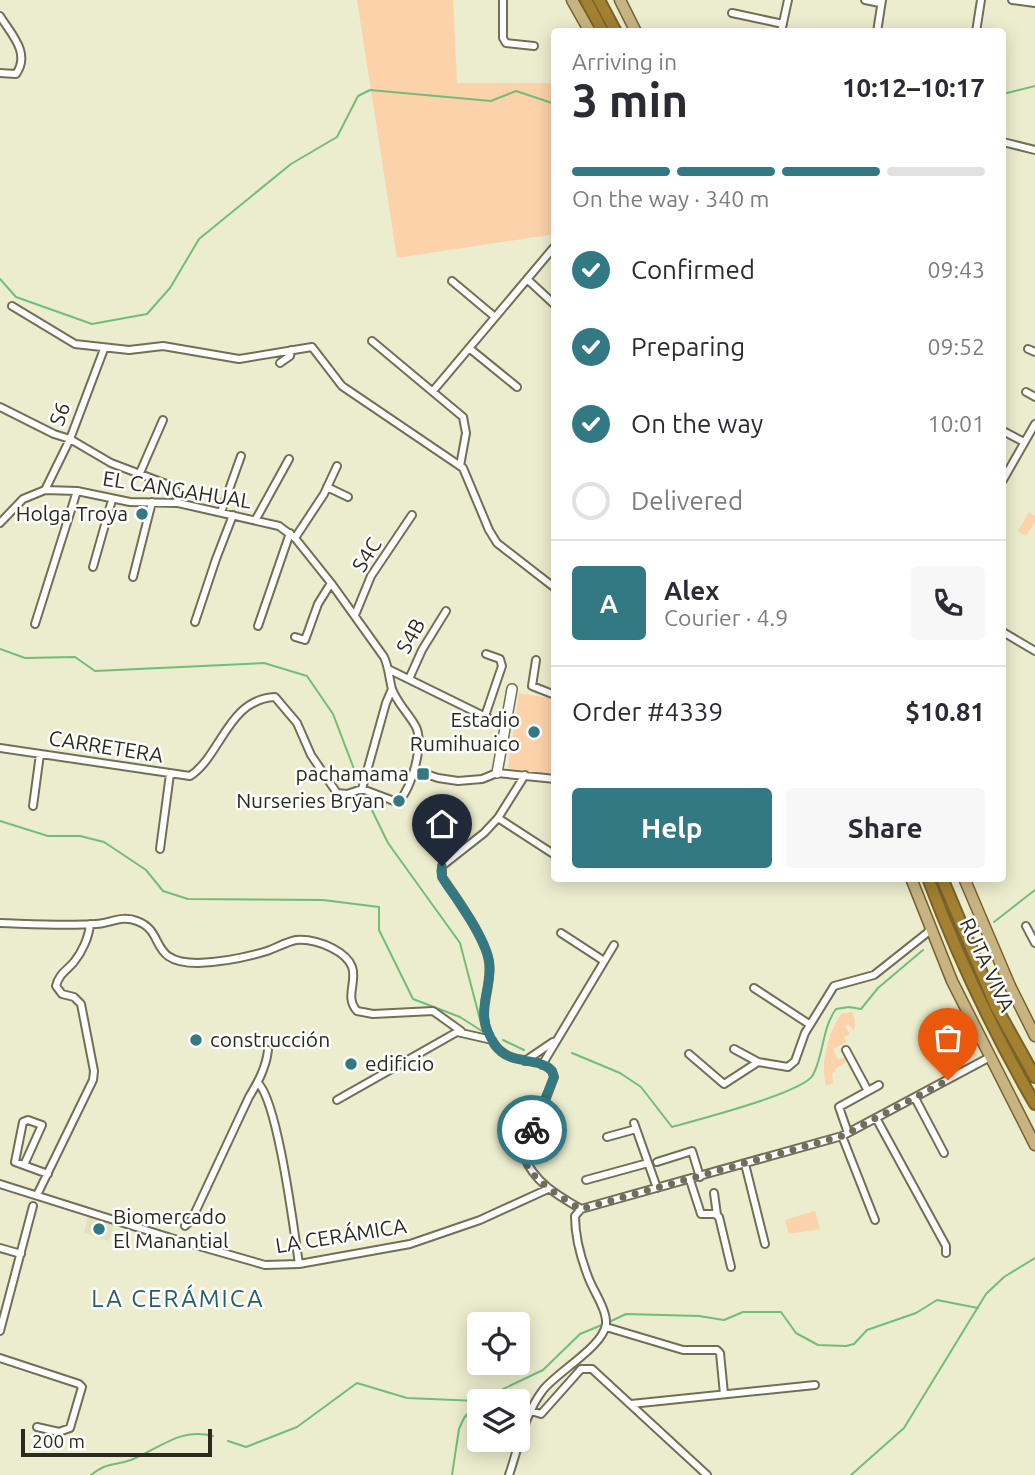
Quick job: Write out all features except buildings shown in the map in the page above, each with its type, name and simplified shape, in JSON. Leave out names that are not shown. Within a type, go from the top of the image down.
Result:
[{"type":"highway","points":[[586,0],[601,28]]},
{"type":"highway","points":[[599,0],[614,28]]},
{"type":"highway","name":"RUTA VIVA","points":[[930,882],[940,909],[993,1024],[1035,1104]]},
{"type":"highway","name":"RUTA VIVA","points":[[944,882],[996,1007],[1035,1077]]},
{"type":"main road","points":[[572,0],[588,28]]},
{"type":"main road","points":[[620,0],[634,28]]},
{"type":"main road","name":"RUTA VIVA","points":[[912,882],[935,941],[1035,1145]]},
{"type":"main road","name":"RUTA VIVA","points":[[966,882],[1010,986],[1034,1032]]},
{"type":"street","points":[[503,0],[503,38],[506,43],[534,46]]},
{"type":"street","points":[[732,13],[782,28],[788,0]]},
{"type":"street","points":[[866,0],[881,2],[878,28]]},
{"type":"street","points":[[977,28],[981,0]]},
{"type":"street","points":[[1012,0],[1035,3]]},
{"type":"street","points":[[0,16],[20,47],[23,61],[16,74],[0,73]]},
{"type":"street","points":[[1006,143],[1035,150]]},
{"type":"street","points":[[433,391],[551,251]]},
{"type":"street","points":[[527,279],[551,301]]},
{"type":"street","points":[[452,281],[495,317]]},
{"type":"street","points":[[12,306],[75,344],[104,349],[129,350],[163,346],[239,359],[312,347],[342,386],[463,468],[497,543],[551,585]]},
{"type":"street","points":[[372,341],[463,417],[467,433],[460,466]]},
{"type":"street","points":[[469,348],[517,387]]},
{"type":"street","name":"S6","points":[[45,490],[70,439],[104,349]]},
{"type":"street","points":[[280,363],[290,356],[291,350]]},
{"type":"street","points":[[1026,392],[1035,397]]},
{"type":"street","points":[[0,407],[54,434],[70,439],[111,463],[169,485],[176,491],[178,503]]},
{"type":"street","points":[[139,475],[163,420]]},
{"type":"street","points":[[1006,475],[1035,424]]},
{"type":"street","points":[[1006,433],[1024,442]]},
{"type":"street","points":[[221,512],[241,456]]},
{"type":"street","points":[[256,519],[289,458]]},
{"type":"street","points":[[258,626],[293,536],[327,487],[337,466]]},
{"type":"street","points":[[327,487],[348,497]]},
{"type":"street","points":[[0,524],[23,499],[45,490]]},
{"type":"street","name":"EL CANGAHUAL","points":[[45,490],[78,491],[112,499],[178,503],[256,519],[279,526],[293,536],[355,615],[390,670],[392,689],[418,733],[414,770],[405,794],[399,801],[362,789]]},
{"type":"street","points":[[35,624],[78,491]]},
{"type":"street","points":[[93,567],[112,499]]},
{"type":"street","points":[[134,577],[152,502]]},
{"type":"street","points":[[195,622],[233,515]]},
{"type":"street","name":"S4C","points":[[355,615],[371,576],[412,515]]},
{"type":"street","points":[[295,638],[305,640],[318,604],[331,583]]},
{"type":"street","name":"S4B","points":[[409,679],[422,650],[446,611]]},
{"type":"street","points":[[1006,634],[1035,651]]},
{"type":"street","points":[[485,716],[502,666],[500,659],[486,654]]},
{"type":"street","points":[[536,660],[532,686],[551,693]]},
{"type":"street","points":[[390,670],[504,726]]},
{"type":"street","points":[[362,789],[392,689]]},
{"type":"street","points":[[497,773],[512,689]]},
{"type":"street","name":"CARRETERA","points":[[0,748],[190,776],[202,766],[224,733],[246,708],[275,697],[297,723],[311,755],[337,793],[346,794],[362,789]]},
{"type":"street","points":[[33,806],[40,754]]},
{"type":"street","points":[[414,770],[458,781],[482,779],[497,773],[551,778]]},
{"type":"street","points":[[160,849],[170,774]]},
{"type":"street","points":[[525,775],[498,818],[484,833],[442,866],[441,871],[488,955],[489,968],[483,1007],[492,1040],[503,1054],[549,1067],[554,1077],[524,1156],[527,1164],[548,1189],[581,1209]]},
{"type":"street","points":[[498,818],[551,852]]},
{"type":"street","points":[[0,923],[90,924],[119,918],[136,920],[150,929],[160,949],[168,957],[196,963],[239,959],[295,940],[309,940],[332,948],[351,963],[354,975],[352,1000],[357,1011],[373,1014],[433,1011],[461,1031],[492,1040]]},
{"type":"street","points":[[37,1195],[93,1080],[94,1071],[81,1004],[75,996],[62,994],[57,986],[59,976],[81,952],[90,924]]},
{"type":"street","points":[[1026,926],[1035,943]]},
{"type":"street","points":[[734,1049],[758,1062],[788,1067],[795,1061],[810,1024],[834,986],[874,975],[930,929]]},
{"type":"street","points":[[561,933],[604,961]]},
{"type":"street","points":[[918,940],[935,941]]},
{"type":"street","points":[[542,1065],[614,945]]},
{"type":"street","points":[[754,988],[810,1024]]},
{"type":"street","points":[[337,1100],[461,1031]]},
{"type":"street","points":[[525,1061],[560,1036]]},
{"type":"street","points":[[186,1226],[192,1219],[258,1083],[268,1050]]},
{"type":"street","points":[[846,1050],[868,1091]]},
{"type":"street","points":[[689,1054],[724,1084],[758,1062]]},
{"type":"street","points":[[707,1475],[594,1371],[585,1368],[542,1413],[531,1411],[544,1390],[600,1338],[606,1327],[604,1313],[579,1251],[575,1216],[581,1209],[845,1135],[990,1057]]},
{"type":"street","points":[[258,1083],[268,1101],[289,1193],[299,1264]]},
{"type":"street","points":[[875,1220],[845,1135],[839,1107],[879,1085]]},
{"type":"street","points":[[915,1098],[944,1153]]},
{"type":"street","points":[[876,1118],[946,1246],[946,1253]]},
{"type":"street","points":[[24,1165],[42,1125],[29,1120],[23,1122],[15,1162],[48,1174]]},
{"type":"street","points":[[607,1137],[635,1126],[657,1188]]},
{"type":"street","points":[[657,1162],[692,1151],[700,1177]]},
{"type":"street","points":[[586,1180],[648,1163]]},
{"type":"street","points":[[745,1164],[765,1244]]},
{"type":"street","points":[[690,1180],[701,1214],[717,1215]]},
{"type":"street","name":"LA CERÁMICA","points":[[0,1184],[265,1265],[299,1264],[410,1244],[480,1220],[548,1189]]},
{"type":"street","points":[[713,1193],[732,1267]]},
{"type":"street","points":[[0,1331],[33,1206]]},
{"type":"street","points":[[0,1248],[22,1254]]},
{"type":"street","points":[[606,1327],[683,1350],[717,1350],[720,1353],[724,1394]]},
{"type":"street","points":[[0,1358],[82,1387],[70,1428],[59,1432],[37,1427]]},
{"type":"street","points":[[631,1405],[815,1385]]},
{"type":"street","points":[[509,1475],[515,1452]]},
{"type":"shaded area","points":[[357,0],[453,0],[457,83],[551,83],[551,235],[397,258]]},
{"type":"shaded area","points":[[1029,512],[1035,516],[1035,522],[1026,536],[1018,531]]},
{"type":"shaded area","name":"Estadio Rumihuaico","points":[[519,693],[551,698],[551,775],[508,768]]},
{"type":"shaded area","points":[[852,1012],[855,1020],[854,1031],[848,1024],[845,1027],[850,1034],[844,1037],[846,1042],[833,1049],[838,1060],[845,1057],[847,1061],[835,1069],[832,1073],[833,1083],[826,1086],[825,1058],[832,1031],[841,1014]]},
{"type":"shaded area","points":[[815,1211],[820,1229],[789,1234],[785,1220]]},
{"type":"shaded area","name":"Biomercado El Manantial","points":[[88,1216],[114,1225],[109,1241],[84,1233]]},
{"type":"waterway","points":[[1006,93],[1035,86]]},
{"type":"waterway","points":[[0,279],[16,297],[92,324],[147,314],[170,288],[199,239],[291,164],[337,137],[358,96],[370,90],[491,101],[516,91],[551,103]]},
{"type":"waterway","points":[[0,649],[25,658],[75,657],[95,671],[264,663],[307,676],[333,714],[359,782]]},
{"type":"waterway","points":[[366,798],[388,843],[460,943],[483,1031]]},
{"type":"waterway","points":[[0,821],[48,836],[80,836],[104,842],[146,870],[163,891],[188,899],[323,900],[379,907],[379,930],[413,999],[460,1017],[485,1033]]},
{"type":"waterway","points":[[994,922],[1035,890]]},
{"type":"waterway","points":[[572,1053],[620,1073],[641,1087],[672,1127],[725,1112],[770,1098],[805,1082],[817,1067],[828,1024],[836,1009],[861,1009],[878,988],[923,950]]},
{"type":"waterway","points":[[503,1040],[524,1050]]},
{"type":"waterway","points":[[851,1475],[904,1428],[986,1294],[1004,1277],[1035,1258]]},
{"type":"waterway","points":[[609,1322],[626,1314],[699,1316],[724,1320],[743,1312],[781,1312],[796,1333],[818,1345],[846,1346],[854,1344],[867,1330],[916,1313],[937,1300],[978,1308]]},
{"type":"waterway","points":[[452,1475],[459,1429],[478,1401],[543,1370],[580,1334],[604,1324]]},
{"type":"waterway","points":[[228,1441],[246,1447],[297,1427],[357,1383],[407,1398],[467,1401]]},
{"type":"waterway","points":[[91,1475],[101,1468],[131,1460],[170,1440],[190,1434],[213,1436]]},
{"type":"way so far","points":[[532,1130],[524,1151],[527,1164],[548,1189],[581,1209],[842,1136],[948,1080]]},
{"type":"place","name":"Holga Troya","points":[[142,514]]},
{"type":"place","name":"Estadio Rumihuaico","points":[[534,732]]},
{"type":"place","name":"pachamama","points":[[423,774]]},
{"type":"place","name":"Nurseries Bryan","points":[[399,801]]},
{"type":"place","name":"construcción","points":[[196,1040]]},
{"type":"place","name":"edificio","points":[[351,1064]]},
{"type":"place","name":"Biomercado El Manantial","points":[[99,1229]]},
{"type":"district","name":"LA CERÁMICA","points":[[178,1299]]},
{"type":"route","points":[[442,866],[442,877],[467,915],[488,955],[489,968],[483,1013],[492,1040],[503,1054],[549,1067],[552,1071],[554,1077],[532,1130]]}]
